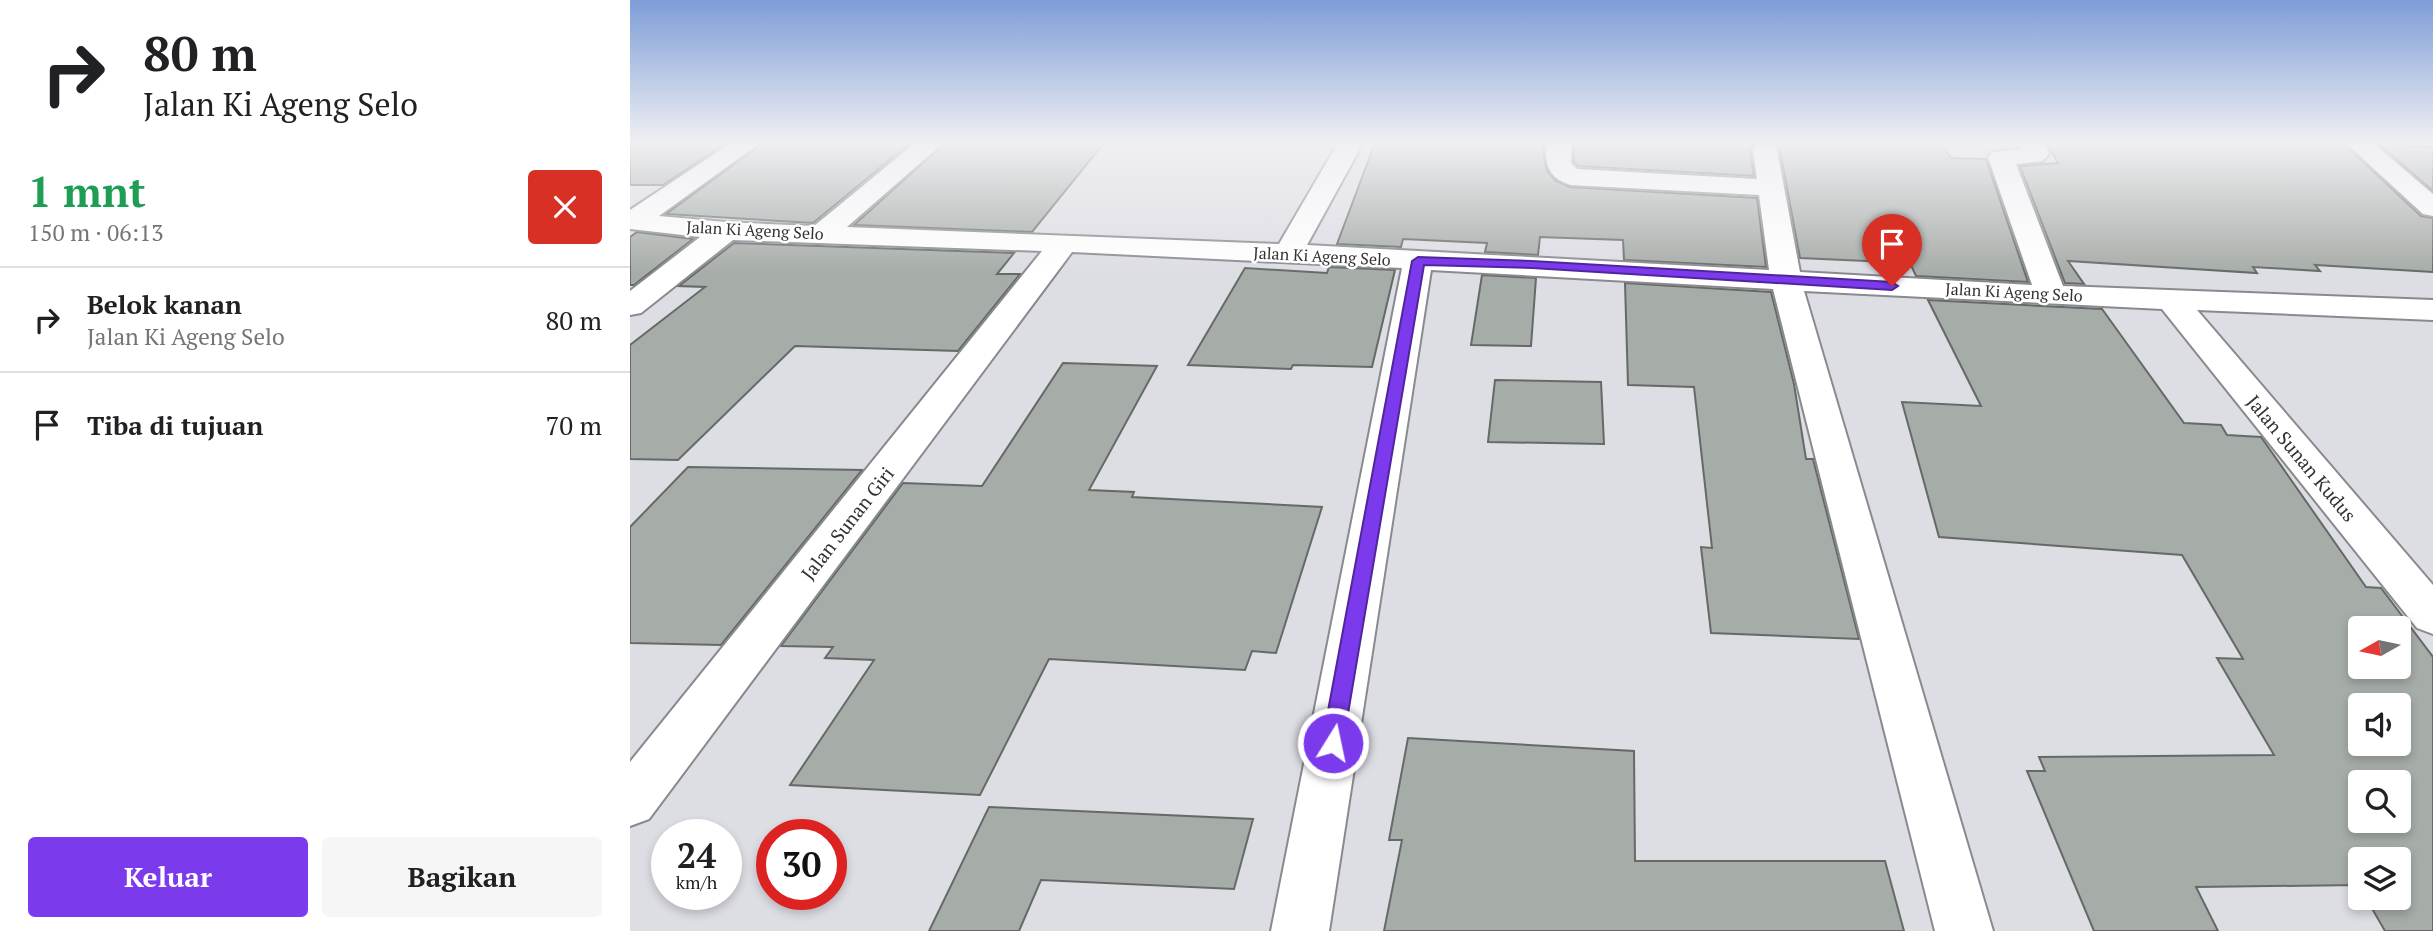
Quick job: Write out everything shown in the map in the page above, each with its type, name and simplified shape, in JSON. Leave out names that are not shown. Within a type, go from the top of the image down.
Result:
[{"type":"street","points":[[631,221],[683,186]]},
{"type":"street","points":[[821,234],[878,186]]},
{"type":"street","points":[[1287,255],[1326,186]]},
{"type":"street","points":[[1772,186],[1786,280],[1964,931]]},
{"type":"street","points":[[2012,186],[2052,295]]},
{"type":"street","points":[[2408,186],[2433,208]]},
{"type":"street","name":"Jalan Ki Ageng Selo","points":[[631,221],[726,231],[1215,249],[1287,255],[1532,264],[2052,295],[2433,310]]},
{"type":"street","points":[[630,306],[726,231]]},
{"type":"street","name":"Jalan Sunan Giri","points":[[630,802],[1063,244]]},
{"type":"street","points":[[1300,931],[1418,261]]},
{"type":"street","name":"Jalan Sunan Kudus","points":[[2171,299],[2433,616]]},
{"type":"building","points":[[704,186],[857,186],[813,223],[666,214]]},
{"type":"building","points":[[897,186],[1069,186],[1032,232],[854,225]]},
{"type":"building","points":[[1359,186],[1569,186],[1757,198],[1766,267],[1624,260],[1623,240],[1540,237],[1538,255],[1485,252],[1487,243],[1403,239],[1401,247],[1337,244]]},
{"type":"building","points":[[1787,186],[1995,186],[2028,282],[1916,276],[1910,263],[1800,258]]},
{"type":"building","points":[[2028,186],[2389,186],[2421,216],[2433,218],[2433,272],[2315,265],[2320,271],[2253,267],[2257,273],[2068,261],[2084,284],[2065,283]]},
{"type":"building","points":[[637,232],[693,239],[634,285],[630,285],[630,237]]},
{"type":"building","points":[[734,243],[1014,253],[997,274],[1020,274],[958,351],[795,346],[678,460],[630,459],[630,345],[705,287],[679,286]]},
{"type":"building","points":[[1329,267],[1395,270],[1372,367],[1293,365],[1291,369],[1188,365],[1245,268],[1327,273]]},
{"type":"building","points":[[1482,275],[1536,278],[1531,346],[1471,345]]},
{"type":"building","points":[[1625,283],[1771,292],[1794,384],[1806,459],[1813,459],[1859,639],[1711,633],[1701,547],[1712,548],[1694,387],[1628,385]]},
{"type":"building","points":[[1928,300],[2102,309],[2184,423],[2221,425],[2227,435],[2261,437],[2366,587],[2381,588],[2402,616],[2348,616],[2348,679],[2412,679],[2412,629],[2433,657],[2433,931],[2385,931],[2373,910],[2411,910],[2411,847],[2348,847],[2348,885],[2196,887],[2218,931],[2094,931],[2027,771],[2045,771],[2039,757],[2274,755],[2217,658],[2243,659],[2182,555],[1939,537],[1902,402],[1981,406]]},
{"type":"building","points":[[1063,363],[1157,366],[1089,490],[1134,492],[1132,497],[1322,507],[1276,653],[1252,651],[1245,670],[1049,659],[980,795],[790,785],[874,660],[825,658],[833,647],[781,646],[903,483],[982,486]]},
{"type":"building","points":[[1495,380],[1601,382],[1604,444],[1488,442]]},
{"type":"building","points":[[688,467],[862,470],[721,645],[630,643],[630,527]]},
{"type":"building","points":[[1408,738],[1634,751],[1635,861],[1885,861],[1904,931],[1384,931],[1402,840],[1389,840]]},
{"type":"building","points":[[989,807],[1253,819],[1234,889],[1041,880],[1019,931],[929,931]]},
{"type":"route","points":[[1333,743],[1418,261],[1532,264],[1892,286]]}]
